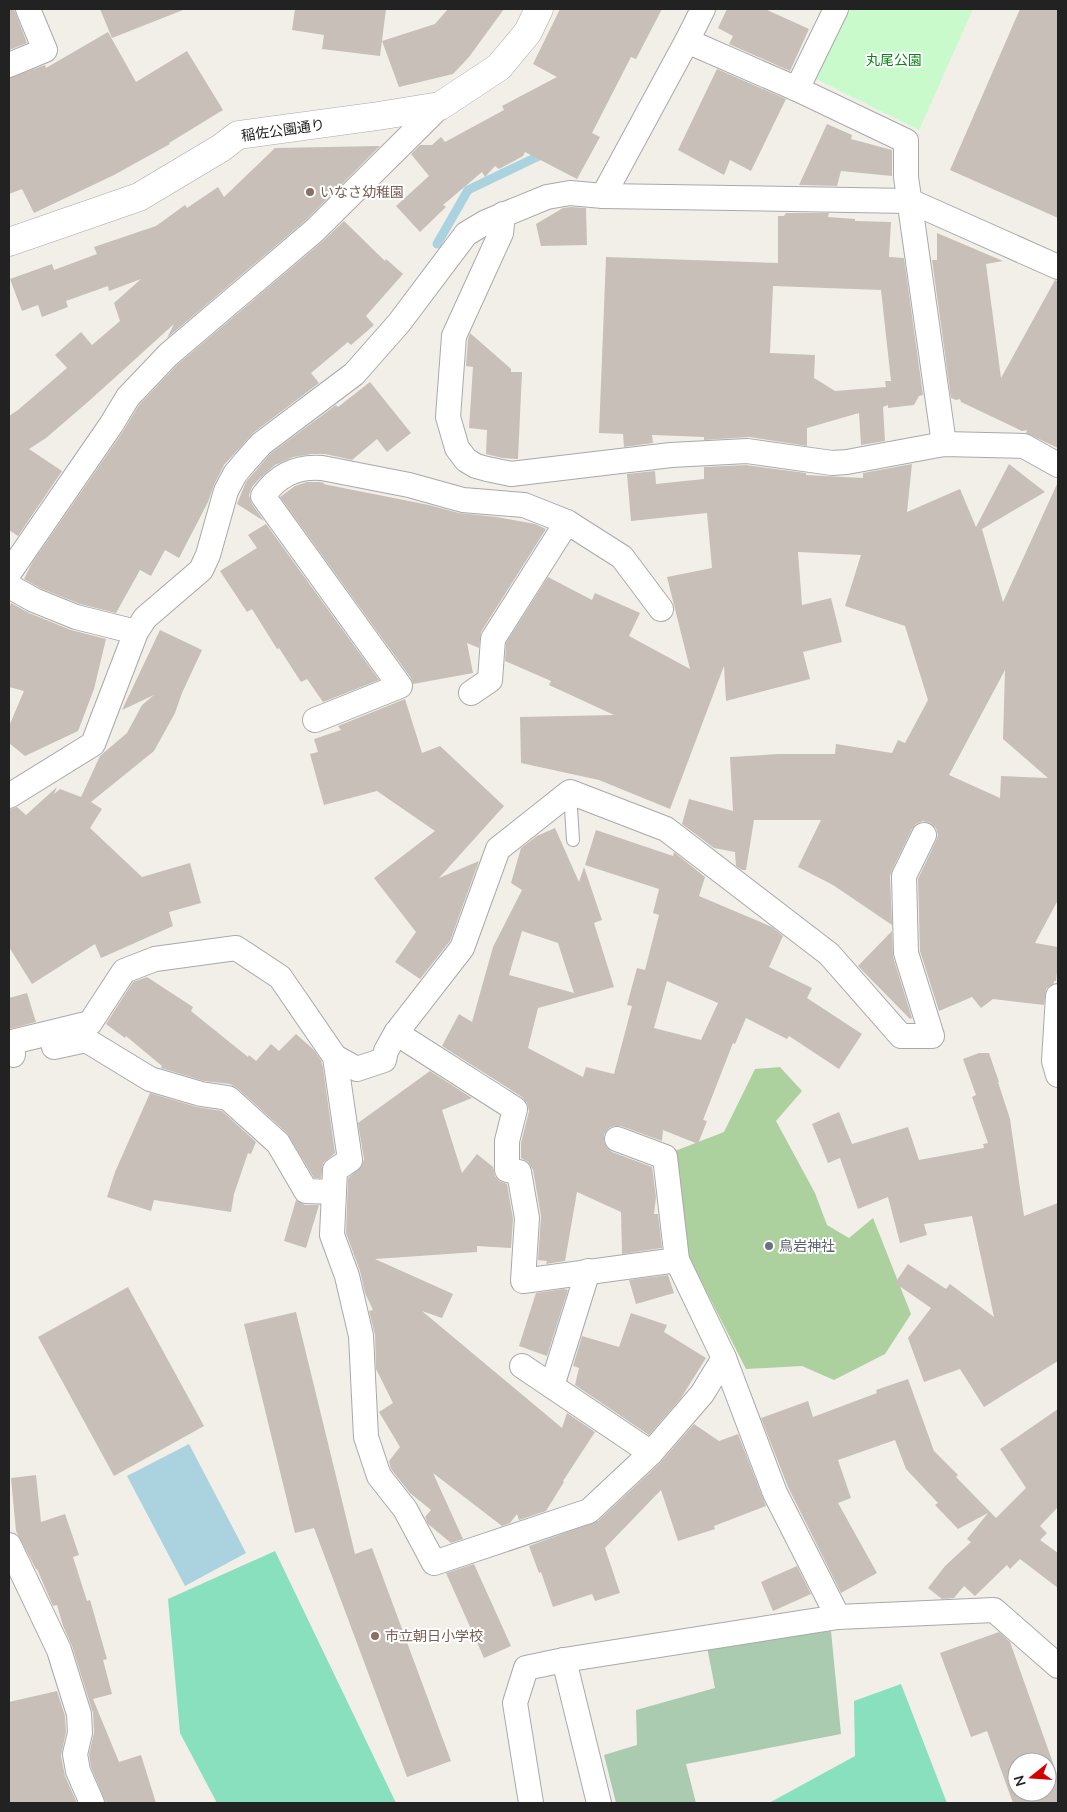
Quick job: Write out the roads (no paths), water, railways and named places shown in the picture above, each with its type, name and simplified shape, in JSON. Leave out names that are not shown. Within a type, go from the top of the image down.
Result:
[{"type":"street","points":[[9,65],[45,50],[28,9]]},
{"type":"street","name":"稲佐公園通り","points":[[9,242],[139,197],[238,135],[440,106],[499,67],[528,32],[539,9]]},
{"type":"street","points":[[604,196],[703,9]]},
{"type":"street","points":[[797,89],[836,9]]},
{"type":"street","points":[[687,42],[797,89],[906,141],[906,177],[944,444]]},
{"type":"street","points":[[9,573],[111,425],[128,397],[168,355],[314,231],[440,106]]},
{"type":"street","points":[[9,796],[93,744],[136,632],[145,618],[201,570],[208,555],[226,491],[235,474],[261,444],[354,374],[399,323],[466,234],[486,222],[547,197],[570,193],[604,196],[910,201],[1058,267]]},
{"type":"street","points":[[504,214],[501,233],[454,336],[448,417],[458,448],[466,460],[476,466],[512,474],[671,455],[747,451],[832,463],[847,462],[944,444],[1024,446],[1058,464]]},
{"type":"street","points":[[315,720],[400,686],[263,496],[275,481],[298,469],[309,467],[322,468],[409,485],[463,500],[524,505],[567,522],[622,557],[661,608]]},
{"type":"street","points":[[471,693],[490,680],[493,639],[567,522]]},
{"type":"street","points":[[9,586],[34,600],[76,617],[136,632]]},
{"type":"street","points":[[335,1057],[357,1069],[384,1060],[386,1051],[396,1033],[462,948],[498,848],[570,792],[666,829],[829,954],[901,1036],[932,1036],[906,954],[904,876],[924,835]]},
{"type":"street","points":[[334,1192],[306,1191],[278,1143],[228,1098],[201,1094],[150,1079],[86,1040],[11,1056],[12,1042],[90,1023],[124,971],[155,959],[236,948],[280,977],[335,1057],[350,1160],[335,1170],[334,1192],[332,1235],[347,1276],[361,1336],[366,1437],[379,1476],[405,1508],[434,1563],[589,1511],[651,1453],[702,1394],[724,1358]]},
{"type":"street","points":[[1058,996],[1054,1061],[1058,1075]]},
{"type":"street","points":[[396,1033],[515,1109],[507,1141],[507,1170],[519,1172],[527,1218],[522,1281],[677,1260]]},
{"type":"street","points":[[618,1139],[665,1157],[677,1260],[724,1358],[775,1493],[838,1617]]},
{"type":"street","points":[[552,1386],[588,1271]]},
{"type":"street","points":[[522,1366],[651,1453]]},
{"type":"street","points":[[9,1545],[59,1650],[79,1714],[80,1733],[75,1754],[78,1771],[92,1803]]},
{"type":"street","points":[[531,1803],[515,1703],[526,1668],[564,1660],[838,1617],[994,1610],[1058,1666]]},
{"type":"street","points":[[564,1660],[599,1803]]},
{"type":"lane","points":[[570,792],[573,840]]},
{"type":"water","points":[[189,1444],[246,1553],[185,1586],[127,1476]]},
{"type":"waterway","points":[[437,244],[468,190],[541,155],[543,151]]},
{"type":"place","name":"いなさ幼稚園","points":[[310,192]]},
{"type":"place","name":"鳥岩神社","points":[[769,1246]]},
{"type":"place","name":"市立朝日小学校","points":[[375,1636]]},
{"type":"park label","name":"丸尾公園","points":[[894,60]]}]
